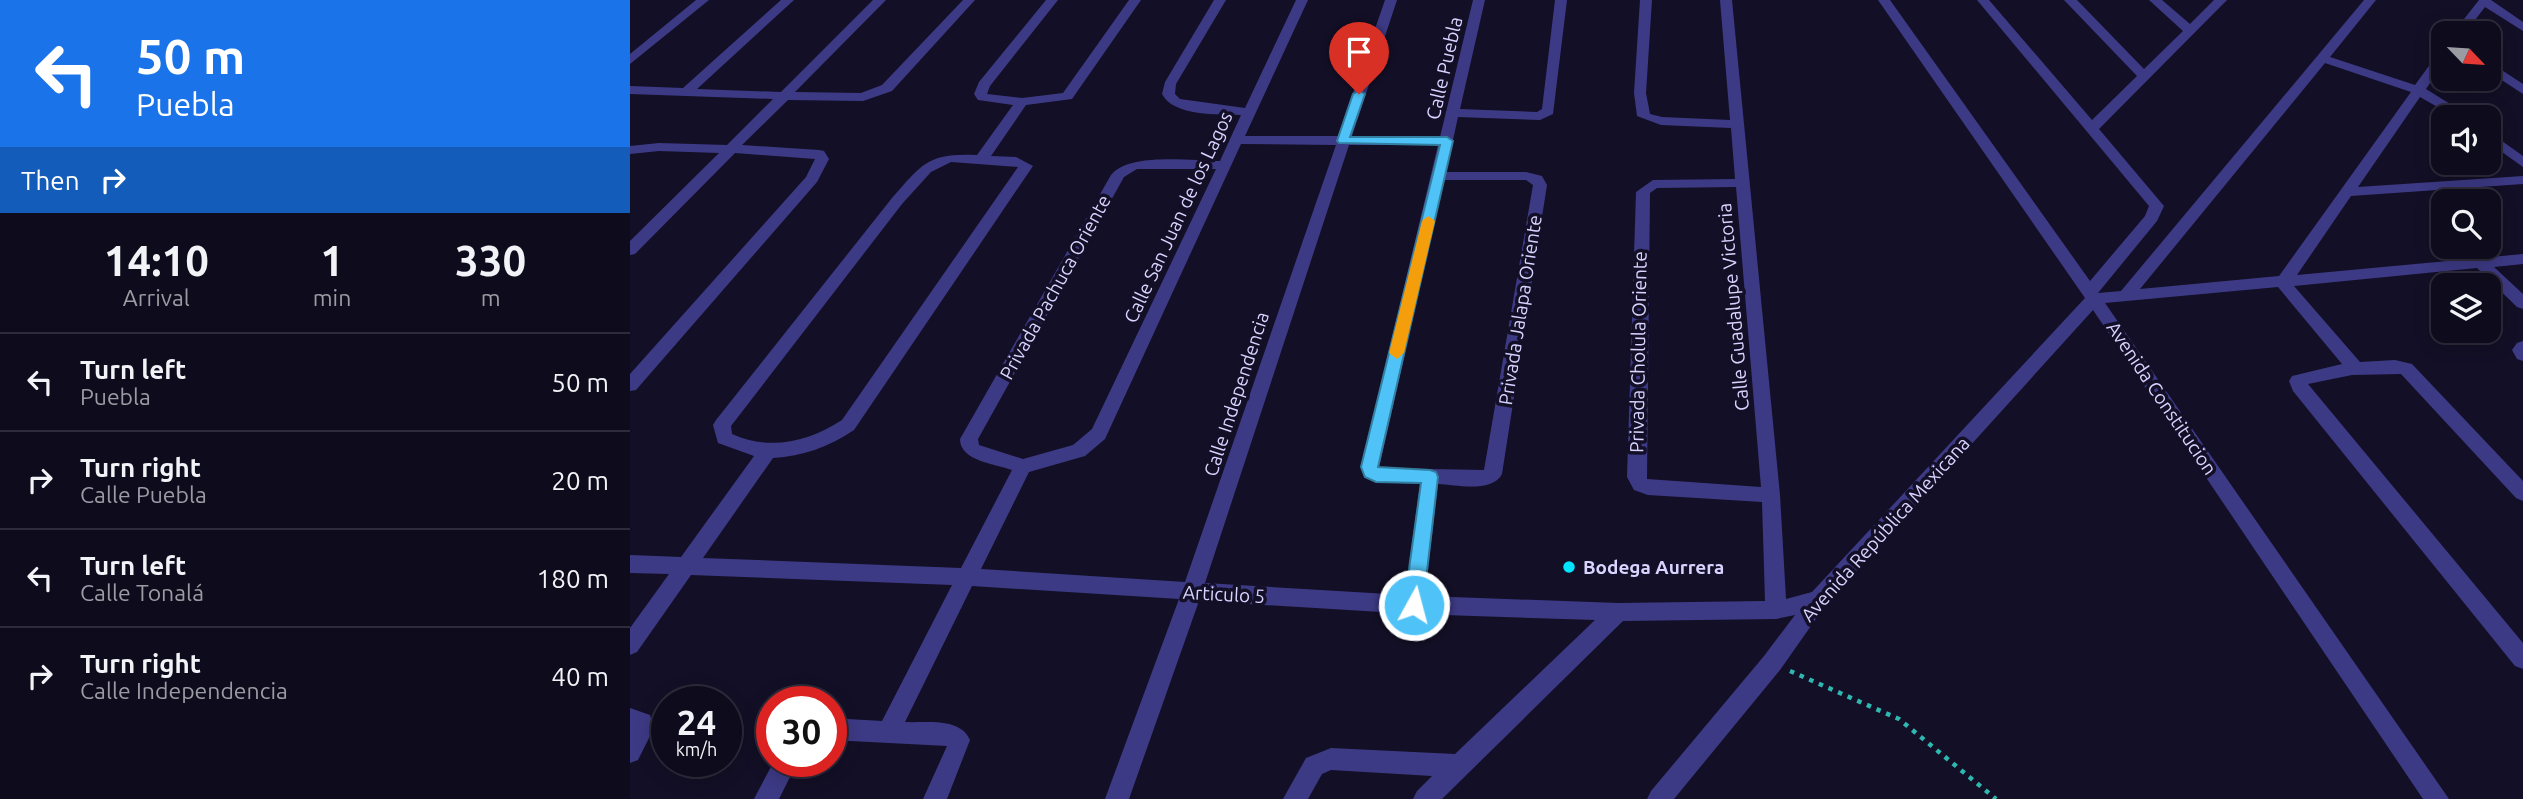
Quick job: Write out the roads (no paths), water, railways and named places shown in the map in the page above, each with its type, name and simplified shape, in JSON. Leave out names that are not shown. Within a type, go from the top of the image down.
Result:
[{"type":"street","points":[[630,60],[703,0]]},
{"type":"street","points":[[685,93],[788,0]]},
{"type":"street","points":[[630,250],[880,0]]},
{"type":"street","points":[[630,90],[845,98],[877,94],[896,81],[970,0]]},
{"type":"street","points":[[1052,0],[980,94],[989,99],[1022,103],[1063,99],[1073,91],[1135,0]]},
{"type":"street","points":[[1220,0],[1171,82],[1167,90],[1168,96],[1183,104],[1248,112]]},
{"type":"street","name":"Calle San Juan de los Lagos","points":[[1023,466],[1086,447],[1099,434],[1302,0]]},
{"type":"street","name":"Calle Independencia","points":[[1117,799],[1192,592],[1391,0]]},
{"type":"street","name":"Calle Puebla","points":[[1430,477],[1376,475],[1371,472],[1370,467],[1479,0]]},
{"type":"street","points":[[1454,113],[1540,116],[1548,111],[1561,0]]},
{"type":"street","points":[[1646,0],[1640,93],[1644,116],[1661,121],[1739,124]]},
{"type":"street","name":"Calle Guadalupe Victoria","points":[[1726,0],[1771,495],[1776,610]]},
{"type":"street","name":"Avenida Constitucion","points":[[1884,0],[2092,296],[2437,799]]},
{"type":"street","points":[[1983,0],[2091,129],[2221,0]]},
{"type":"street","points":[[2070,0],[2144,76]]},
{"type":"street","points":[[2155,0],[2190,31]]},
{"type":"street","points":[[2126,296],[2370,0]]},
{"type":"street","points":[[2469,21],[2485,1],[2523,27]]},
{"type":"street","points":[[2322,58],[2418,90],[2444,105]]},
{"type":"street","points":[[2283,283],[2431,72]]},
{"type":"street","points":[[2501,74],[2523,90]]},
{"type":"street","points":[[982,158],[1022,103]]},
{"type":"street","name":"Avenida República Mexicana","points":[[1658,799],[1772,663],[1818,600],[2092,296],[2152,218],[2157,206],[2091,129]]},
{"type":"street","points":[[1237,140],[1447,141]]},
{"type":"street","points":[[2501,145],[2523,163]]},
{"type":"street","points":[[630,150],[659,147],[809,152],[820,154],[822,159],[812,179],[630,385]]},
{"type":"street","points":[[949,158],[982,158],[1016,161],[1026,166],[848,425],[821,441],[797,449],[768,452],[738,446],[724,438],[722,425],[916,177],[939,161],[949,158]]},
{"type":"street","name":"Privada Pachuca Oriente","points":[[1023,466],[973,450],[969,446],[969,439],[1118,176],[1126,168],[1136,165],[1226,165]]},
{"type":"street","name":"Privada Jalapa Oriente","points":[[1430,477],[1487,478],[1493,474],[1540,185],[1537,179],[1526,176],[1439,176]]},
{"type":"street","points":[[2349,192],[2523,180]]},
{"type":"street","name":"Privada Cholula Oriente","points":[[1744,183],[1653,184],[1643,192],[1636,477],[1641,485],[1647,487],[1771,495]]},
{"type":"street","points":[[2092,296],[2126,296],[2283,283],[2523,259]]},
{"type":"street","points":[[2481,263],[2523,303]]},
{"type":"street","points":[[2283,283],[2356,369]]},
{"type":"street","points":[[2523,347],[2520,350],[2523,355]]},
{"type":"street","points":[[2523,493],[2408,370],[2397,366],[2356,369],[2298,381],[2299,386],[2523,659]]},
{"type":"street","points":[[630,645],[768,452]]},
{"type":"street","points":[[889,730],[964,577],[1023,466]]},
{"type":"street","points":[[1414,605],[1430,477]]},
{"type":"street","name":"Articulo 5","points":[[630,564],[964,577],[1414,605],[1618,612],[1776,610],[1818,600]]},
{"type":"street","points":[[1425,799],[1618,612]]},
{"type":"street","points":[[630,719],[642,723],[643,728],[630,752]]},
{"type":"street","points":[[847,729],[947,734],[959,740],[955,756],[935,799]]},
{"type":"street","points":[[1295,799],[1314,765],[1331,759],[1458,766]]},
{"type":"street","points":[[766,799],[778,777]]},
{"type":"place","name":"Bodega Aurrera","points":[[1569,567]]}]
